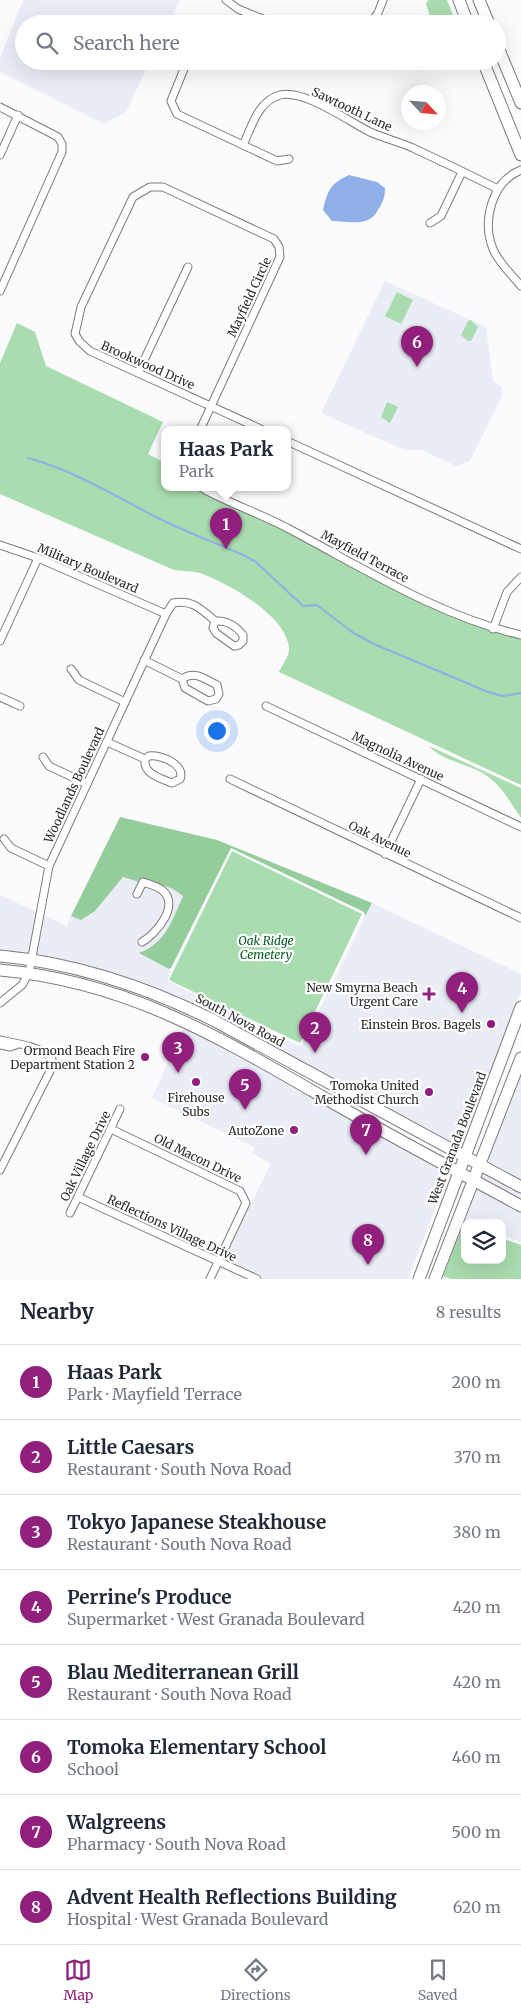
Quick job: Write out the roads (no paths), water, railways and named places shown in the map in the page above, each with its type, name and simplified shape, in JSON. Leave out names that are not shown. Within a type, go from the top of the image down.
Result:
[{"type":"main road","points":[[459,0],[465,15]]},
{"type":"main road","points":[[479,0],[485,15]]},
{"type":"main road","points":[[506,67],[521,103]]},
{"type":"main road","points":[[487,70],[521,155]]},
{"type":"main road","name":"South Nova Road","points":[[0,956],[31,960],[106,976],[143,988],[189,1008],[521,1187]]},
{"type":"main road","points":[[0,970],[30,973],[108,990],[183,1020],[521,1206]]},
{"type":"main road","name":"West Granada Boulevard","points":[[419,1279],[521,1007]]},
{"type":"main road","points":[[434,1279],[478,1164],[519,1072],[521,1058]]},
{"type":"main road","points":[[303,1085],[322,1088],[334,1086]]},
{"type":"street","points":[[226,0],[238,9],[253,15]]},
{"type":"street","points":[[377,15],[383,0]]},
{"type":"street","points":[[185,70],[172,95],[173,110],[194,123],[277,161],[289,160]]},
{"type":"street","name":"Sawtooth Lane","points":[[243,145],[259,110],[272,98],[289,94],[326,108],[371,132],[412,148],[498,189]]},
{"type":"street","points":[[0,106],[58,137],[62,144],[62,152],[2,280],[0,291]]},
{"type":"street","points":[[0,156],[18,115]]},
{"type":"street","points":[[521,170],[508,178],[498,189],[487,220],[494,251],[521,286]]},
{"type":"street","points":[[430,223],[441,216],[462,172]]},
{"type":"street","name":"Brookwood Drive","points":[[150,187],[133,196],[81,307],[75,334],[80,342],[90,351],[254,426]]},
{"type":"street","name":"Mayfield Circle","points":[[150,187],[163,187],[274,239],[280,247],[280,257],[211,406]]},
{"type":"street","points":[[138,372],[188,267]]},
{"type":"street","points":[[202,426],[211,406]]},
{"type":"street","points":[[291,443],[521,549]]},
{"type":"street","name":"Mayfield Terrace","points":[[208,491],[288,528],[416,596],[493,629],[521,635]]},
{"type":"street","name":"Military Boulevard","points":[[0,545],[38,558],[166,614]]},
{"type":"street","points":[[0,641],[38,558]]},
{"type":"street","points":[[493,629],[508,592],[521,577]]},
{"type":"street","points":[[166,614],[173,603],[184,600],[194,604],[215,620],[225,620],[238,628],[243,635],[243,641],[239,645],[234,646],[216,633],[213,628],[215,620]]},
{"type":"street","name":"Woodlands Boulevard","points":[[30,973],[49,866],[166,614]]},
{"type":"street","points":[[144,660],[182,679]]},
{"type":"street","points":[[71,669],[80,680],[125,702]]},
{"type":"street","points":[[189,675],[196,675],[217,685],[219,694],[216,699],[208,701],[184,688],[182,679],[189,675]]},
{"type":"street","points":[[0,697],[20,706]]},
{"type":"street","name":"Magnolia Avenue","points":[[266,706],[521,827]]},
{"type":"street","points":[[107,742],[146,759]]},
{"type":"street","points":[[154,755],[179,766],[182,775],[180,779],[172,783],[148,772],[145,765],[146,759],[154,755]]},
{"type":"street","points":[[43,757],[49,766],[87,784]]},
{"type":"street","name":"Oak Avenue","points":[[230,779],[521,918]]},
{"type":"street","points":[[385,854],[421,779]]},
{"type":"street","points":[[4,839],[11,848],[49,866]]},
{"type":"street","points":[[137,894],[143,882],[162,890],[167,897],[168,908],[161,926],[142,942]]},
{"type":"street","points":[[0,1003],[22,984],[30,973]]},
{"type":"street","points":[[183,1020],[189,1008]]},
{"type":"street","points":[[0,1040],[40,1049],[52,1059],[50,1071],[0,1170]]},
{"type":"street","points":[[0,1045],[10,1047],[16,1045]]},
{"type":"street","name":"Oak Village Drive","points":[[70,1213],[120,1109]]},
{"type":"street","name":"Old Macon Drive","points":[[111,1129],[240,1191],[246,1203],[210,1279]]},
{"type":"street","name":"Reflections Village Drive","points":[[78,1196],[257,1279]]},
{"type":"water","points":[[349,175],[377,182],[385,188],[385,194],[378,210],[369,219],[358,222],[332,221],[323,210],[326,197],[338,181]]},
{"type":"waterway","points":[[28,458],[77,476],[166,522],[243,555],[256,562],[303,606],[317,605],[352,632],[374,644],[488,692],[503,696],[521,693]]},
{"type":"place","name":"Tomoka Elementary School","points":[[417,367]]},
{"type":"place","name":"Haas Park","points":[[226,549]]},
{"type":"place","name":"New Smyrna Beach Urgent Care","points":[[429,994]]},
{"type":"place","name":"Perrine's Produce","points":[[462,1013]]},
{"type":"place","name":"Einstein Bros. Bagels","points":[[491,1024]]},
{"type":"place","name":"Little Caesars","points":[[315,1053]]},
{"type":"place","name":"Ormond Beach Fire Department Station 2","points":[[145,1057]]},
{"type":"place","name":"Tokyo Japanese Steakhouse","points":[[178,1073]]},
{"type":"place","name":"Firehouse Subs","points":[[196,1082]]},
{"type":"place","name":"Tomoka United Methodist Church","points":[[429,1092]]},
{"type":"place","name":"Blau Mediterranean Grill","points":[[245,1110]]},
{"type":"place","name":"AutoZone","points":[[294,1130]]},
{"type":"place","name":"Walgreens","points":[[366,1155]]},
{"type":"place","name":"Advent Health Reflections Building","points":[[368,1265]]},
{"type":"park label","name":"Oak Ridge Cemetery","points":[[266,947]]}]
